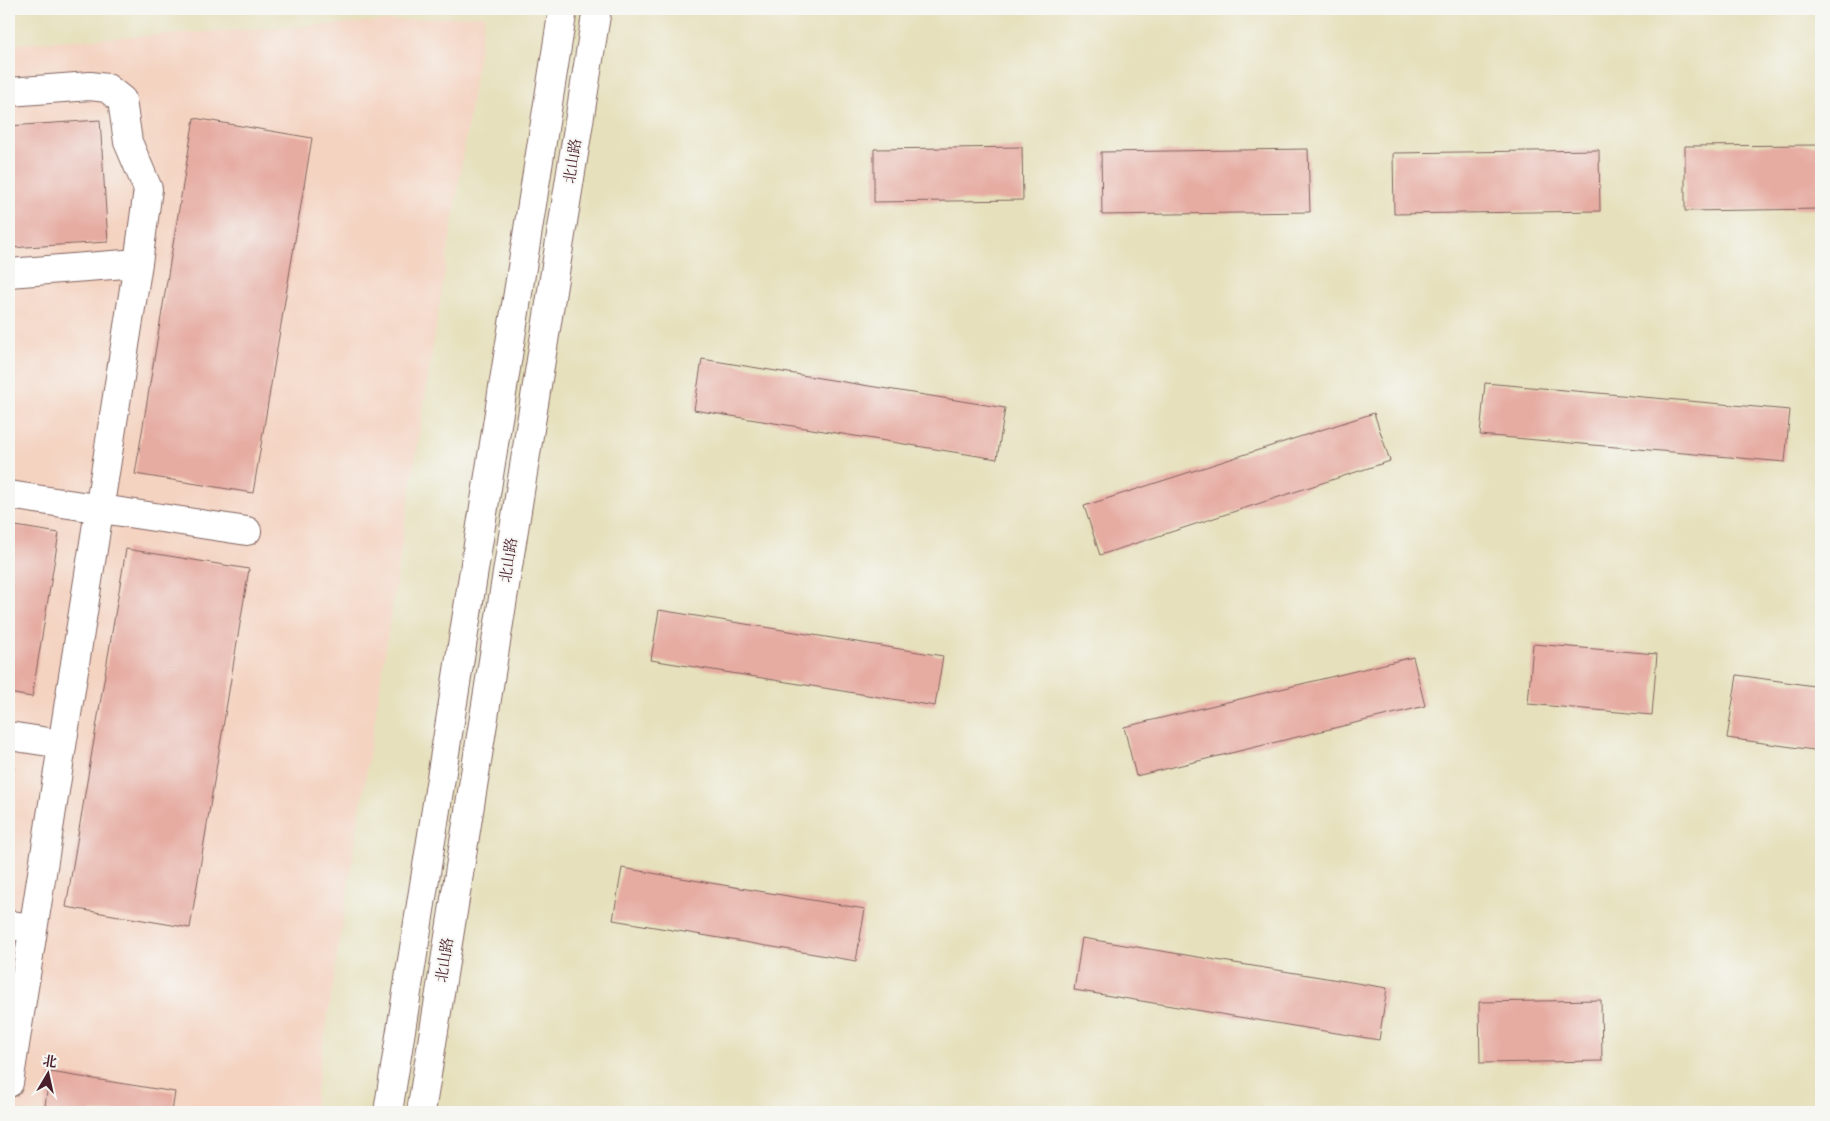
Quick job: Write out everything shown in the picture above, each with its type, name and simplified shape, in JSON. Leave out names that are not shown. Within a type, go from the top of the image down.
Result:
[{"type":"street","points":[[388,1112],[563,9]]},
{"type":"street","name":"北山路","points":[[421,1112],[597,9]]},
{"type":"street","points":[[9,92],[90,86],[107,88],[122,100],[128,142],[148,189],[138,264],[62,744],[21,927],[9,1083]]},
{"type":"street","points":[[9,273],[138,264]]},
{"type":"street","points":[[9,496],[247,530]]},
{"type":"street","points":[[9,736],[62,744]]},
{"type":"shaded area","points":[[485,15],[313,1112],[9,1112],[9,44]]},
{"type":"building","points":[[194,118],[312,138],[253,493],[135,474]]},
{"type":"building","points":[[100,120],[108,242],[9,248],[9,126]]},
{"type":"building","points":[[1821,145],[1821,209],[1685,211],[1685,146]]},
{"type":"building","points":[[1022,147],[1023,200],[874,202],[874,149]]},
{"type":"building","points":[[1308,149],[1310,212],[1102,215],[1101,152]]},
{"type":"building","points":[[1599,150],[1600,211],[1394,214],[1393,153]]},
{"type":"building","points":[[702,359],[1005,408],[997,459],[694,410]]},
{"type":"building","points":[[1485,383],[1790,410],[1785,462],[1480,435]]},
{"type":"building","points":[[1374,413],[1390,461],[1100,555],[1084,506]]},
{"type":"building","points":[[9,525],[59,533],[32,697],[9,693]]},
{"type":"building","points":[[126,549],[249,569],[190,928],[66,907]]},
{"type":"building","points":[[659,610],[943,656],[935,706],[651,660]]},
{"type":"building","points":[[1533,644],[1657,654],[1652,715],[1528,704]]},
{"type":"building","points":[[1413,657],[1425,706],[1136,776],[1124,727]]},
{"type":"building","points":[[1737,675],[1821,687],[1821,751],[1727,738]]},
{"type":"building","points":[[9,767],[14,768],[10,797],[9,797]]},
{"type":"building","points":[[622,868],[865,909],[856,961],[613,920]]},
{"type":"building","points":[[1082,938],[1387,988],[1379,1040],[1074,990]]},
{"type":"building","points":[[1601,1000],[1602,1061],[1480,1063],[1479,1002]]},
{"type":"building","points":[[50,1072],[175,1092],[172,1112],[44,1112]]}]
